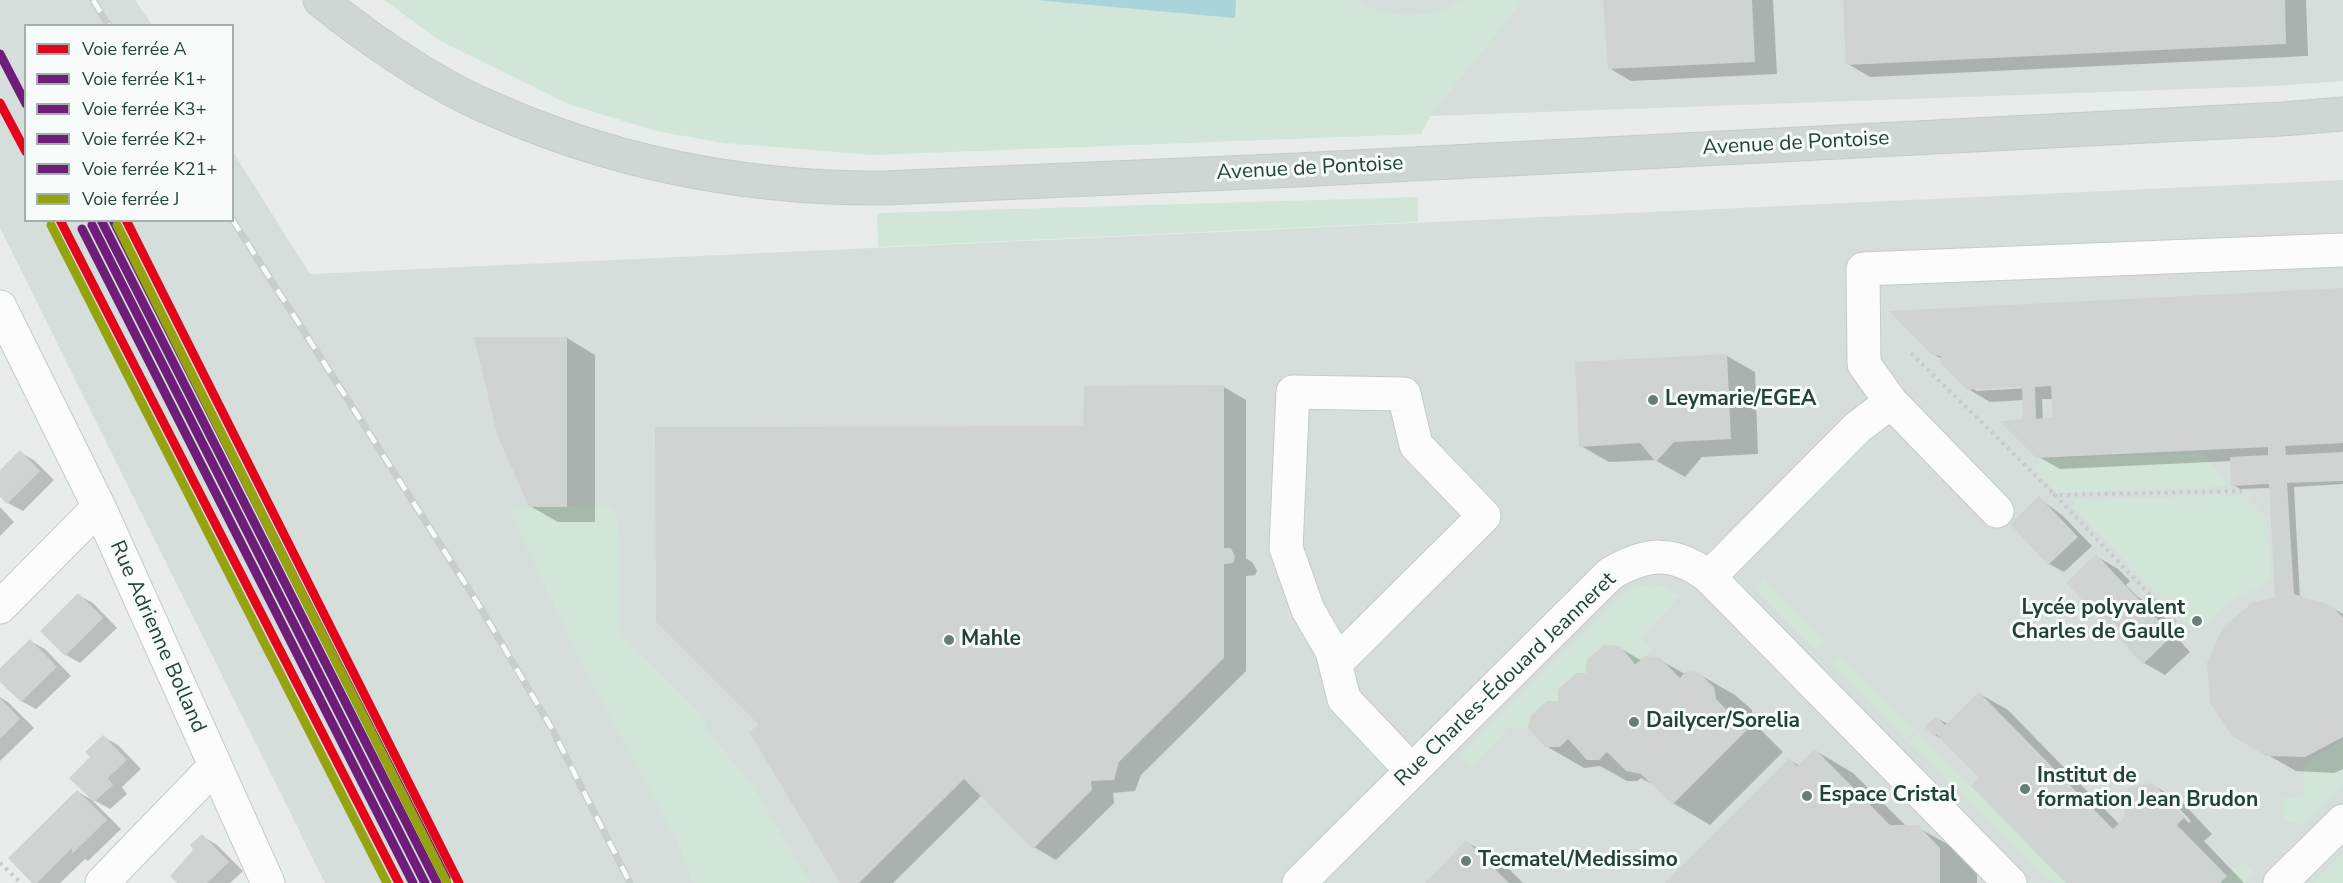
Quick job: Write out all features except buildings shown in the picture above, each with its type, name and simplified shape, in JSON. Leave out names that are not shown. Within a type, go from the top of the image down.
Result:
[{"type":"main road","name":"Avenue de Pontoise","points":[[320,0],[425,74],[478,103],[566,139],[662,166],[786,186],[836,189],[884,189],[1297,170],[2224,123],[2343,114]]},
{"type":"street","points":[[1997,511],[1891,402],[1864,364],[1863,269],[2343,250]]},
{"type":"street","name":"Rue Adrienne Bolland","points":[[0,307],[99,507],[268,883]]},
{"type":"street","points":[[1335,664],[1484,516],[1416,445],[1404,394],[1293,392],[1286,548],[1308,610],[1332,651],[1335,664],[1344,699],[1412,771]]},
{"type":"street","points":[[1709,577],[1858,427],[1891,402]]},
{"type":"street","name":"Rue Adrienne Bolland","points":[[0,607],[99,507]]},
{"type":"street","name":"Rue Charles-Édouard Jeanneret","points":[[1299,883],[1610,574],[1629,563],[1648,558],[1665,557],[1680,559],[1695,566],[1709,577],[2010,883]]},
{"type":"street","points":[[102,883],[215,766]]},
{"type":"street","points":[[2280,883],[2343,821]]},
{"type":"path","points":[[1911,353],[2055,495],[2186,633]]},
{"type":"path","points":[[2055,495],[2242,491]]},
{"type":"path","points":[[0,863],[21,883]]},
{"type":"shaded area","points":[[0,0],[135,0],[151,24],[24,24],[24,222],[234,222],[234,154],[310,274],[2343,180],[2343,883],[325,883],[0,228]]},
{"type":"shaded area","points":[[422,0],[2343,0],[2343,81],[2274,86],[1430,116]]},
{"type":"green space","points":[[384,0],[1036,0],[1234,18],[1236,0],[1355,0],[1386,13],[1419,15],[1448,9],[1467,0],[1523,0],[1430,116],[1421,134],[874,155],[723,143],[656,131],[568,104],[437,39]]},
{"type":"green space","points":[[1418,197],[1418,222],[878,247],[877,213]]},
{"type":"green space","points":[[2202,453],[2230,486],[2057,493],[2032,467],[2041,459]]},
{"type":"green space","points":[[2243,495],[2267,519],[2271,576],[2263,585],[2239,596],[2225,606],[2202,630],[2182,620],[2075,509],[2074,500]]},
{"type":"green space","points":[[605,505],[615,512],[619,523],[620,632],[702,715],[708,732],[752,785],[810,883],[693,883],[677,840],[581,663],[509,509]]},
{"type":"green space","points":[[1764,580],[1825,641],[1816,650],[1755,589]]},
{"type":"green space","points":[[1662,586],[1680,596],[1641,638],[1652,649],[1635,664],[1620,646],[1604,645],[1587,660],[1586,673],[1576,673],[1558,690],[1558,701],[1547,701],[1530,717],[1528,728],[1509,727],[1472,767],[1460,755],[1620,595],[1634,587]]},
{"type":"green space","points":[[1840,656],[1915,730],[1906,738],[1832,665]]},
{"type":"green space","points":[[1918,733],[2066,883],[2052,883],[1909,742]]},
{"type":"green space","points":[[2343,740],[2343,784],[2304,824],[2284,820],[2283,798],[2303,797],[2304,764]]},
{"type":"green space","points":[[2343,853],[2343,883],[2312,883]]},
{"type":"green space","points":[[2243,861],[2254,873],[2244,883],[2220,883]]},
{"type":"water","points":[[1036,0],[1236,0],[1235,18]]},
{"type":"railway","points":[[93,0],[108,24]]},
{"type":"railway","points":[[234,222],[477,602],[551,727],[630,883]]},
{"type":"rail line","name":"K1+","points":[[0,54],[24,100]]},
{"type":"rail line","name":"A","points":[[0,103],[24,148]]},
{"type":"rail line","name":"A","points":[[61,222],[399,883]]},
{"type":"rail line","name":"K1+","points":[[102,222],[437,883]]},
{"type":"rail line","name":"K2+","points":[[114,222],[446,878]]},
{"type":"rail line","name":"A","points":[[127,222],[459,883]]},
{"type":"rail line","name":"J","points":[[51,225],[387,883]]},
{"type":"rail line","name":"K3+","points":[[92,225],[425,883]]},
{"type":"rail line","name":"J","points":[[117,225],[447,883]]},
{"type":"rail line","name":"K21+","points":[[82,229],[413,883]]},
{"type":"place","name":"Leymarie/EGEA","points":[[1653,400]]},
{"type":"place","name":"Lycée polyvalent Charles de Gaulle","points":[[2197,621]]},
{"type":"place","name":"Mahle","points":[[949,640]]},
{"type":"place","name":"Dailycer/Sorelia","points":[[1634,722]]},
{"type":"place","name":"Institut de formation Jean Brudon","points":[[2025,789]]},
{"type":"place","name":"Espace Cristal","points":[[1807,796]]},
{"type":"place","name":"Tecmatel/Medissimo","points":[[1466,861]]}]
